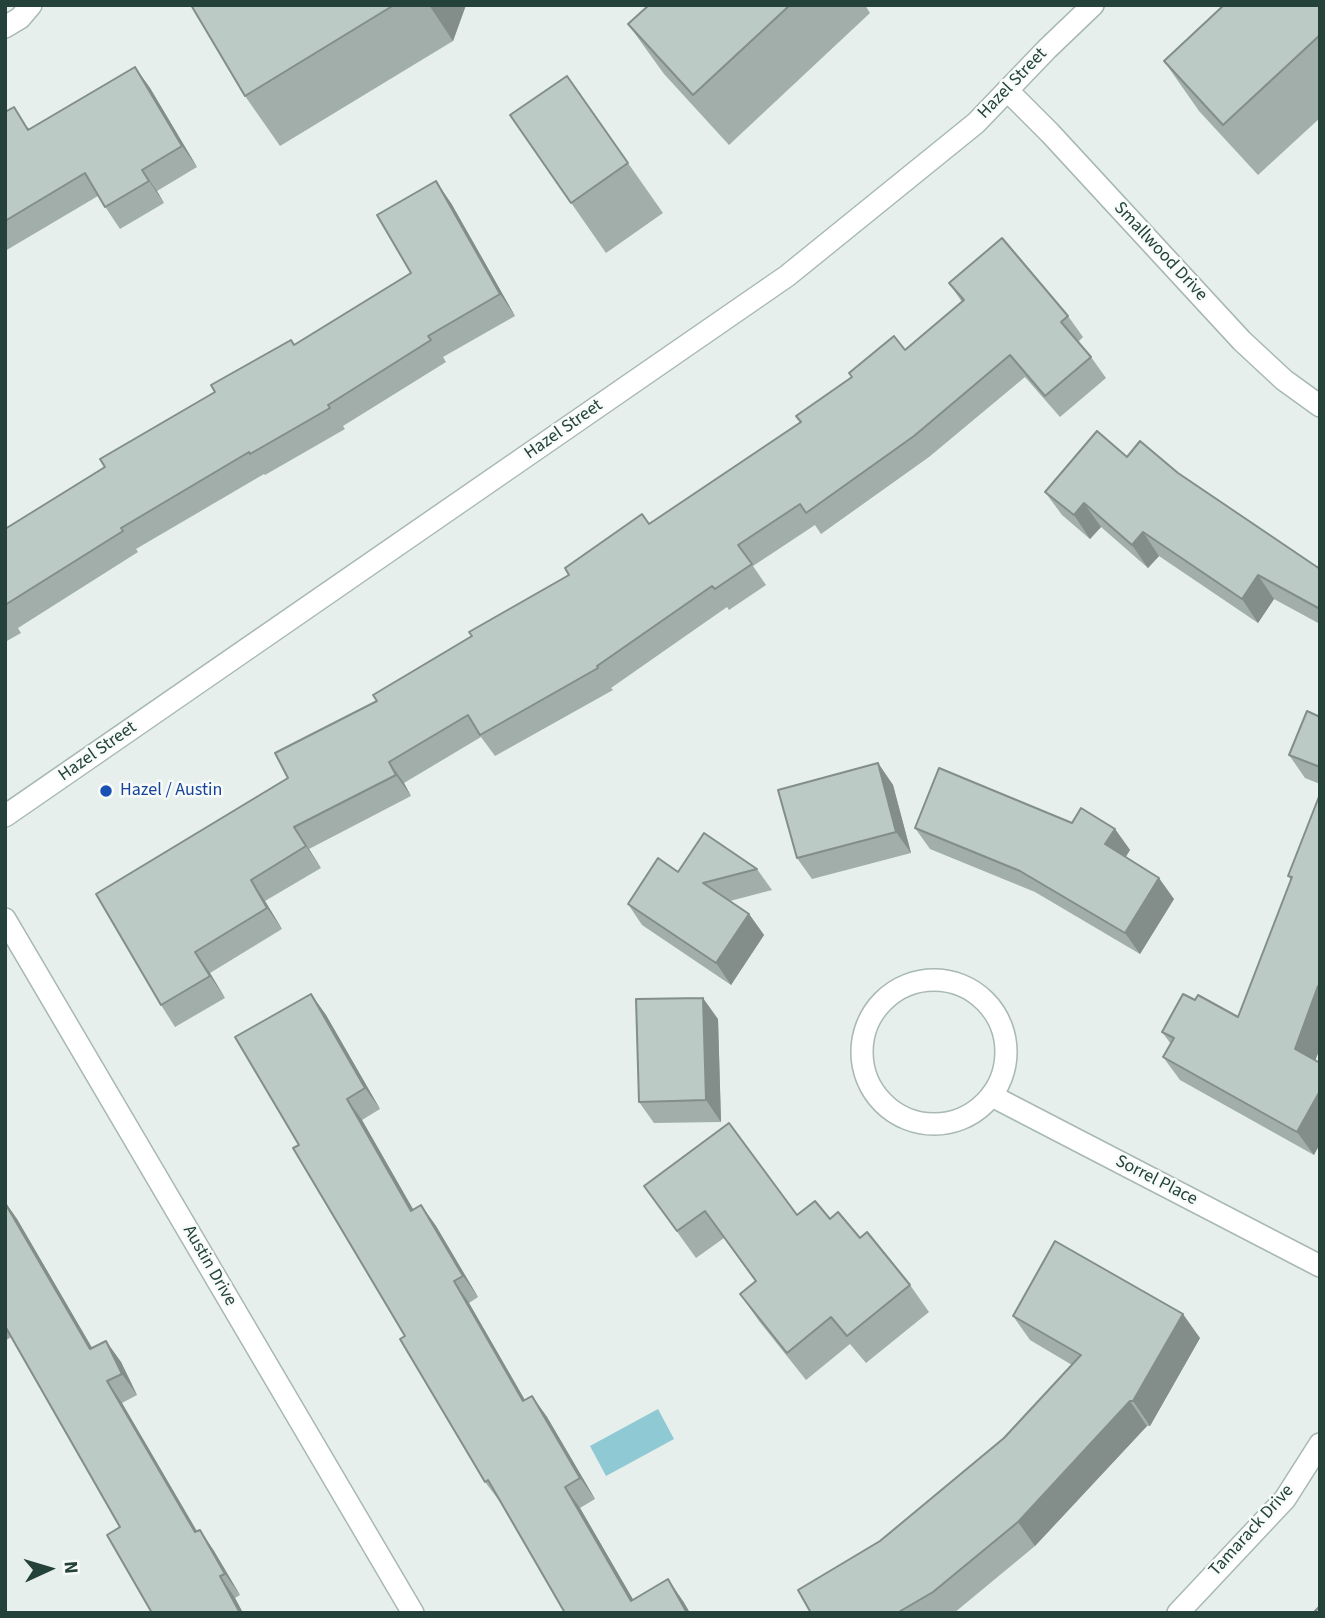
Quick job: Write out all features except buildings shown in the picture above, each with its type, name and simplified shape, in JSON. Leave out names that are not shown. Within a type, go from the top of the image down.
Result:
[{"type":"street","points":[[5,27],[20,18],[32,5]]},
{"type":"street","name":"Hazel Street","points":[[5,816],[788,276],[976,123],[1046,49],[1093,5]]},
{"type":"street","name":"Smallwood Drive","points":[[1008,91],[1050,132],[1242,341],[1284,380],[1320,406]]},
{"type":"street","name":"Austin Drive","points":[[5,919],[413,1613]]},
{"type":"street","points":[[937,979],[962,984],[983,997],[1002,1024],[1007,1049],[1004,1074],[992,1096],[973,1113],[948,1123],[923,1124],[899,1115],[887,1107],[871,1087],[863,1063],[862,1042],[870,1017],[890,994],[912,982],[937,979]]},
{"type":"street","name":"Sorrel Place","points":[[992,1096],[1320,1266]]},
{"type":"street","name":"Tamarack Drive","points":[[1178,1613],[1286,1499],[1320,1444]]},
{"type":"water","points":[[658,1409],[674,1439],[606,1476],[590,1446]]},
{"type":"place","name":"Hazel / Austin","points":[[106,791]]}]
